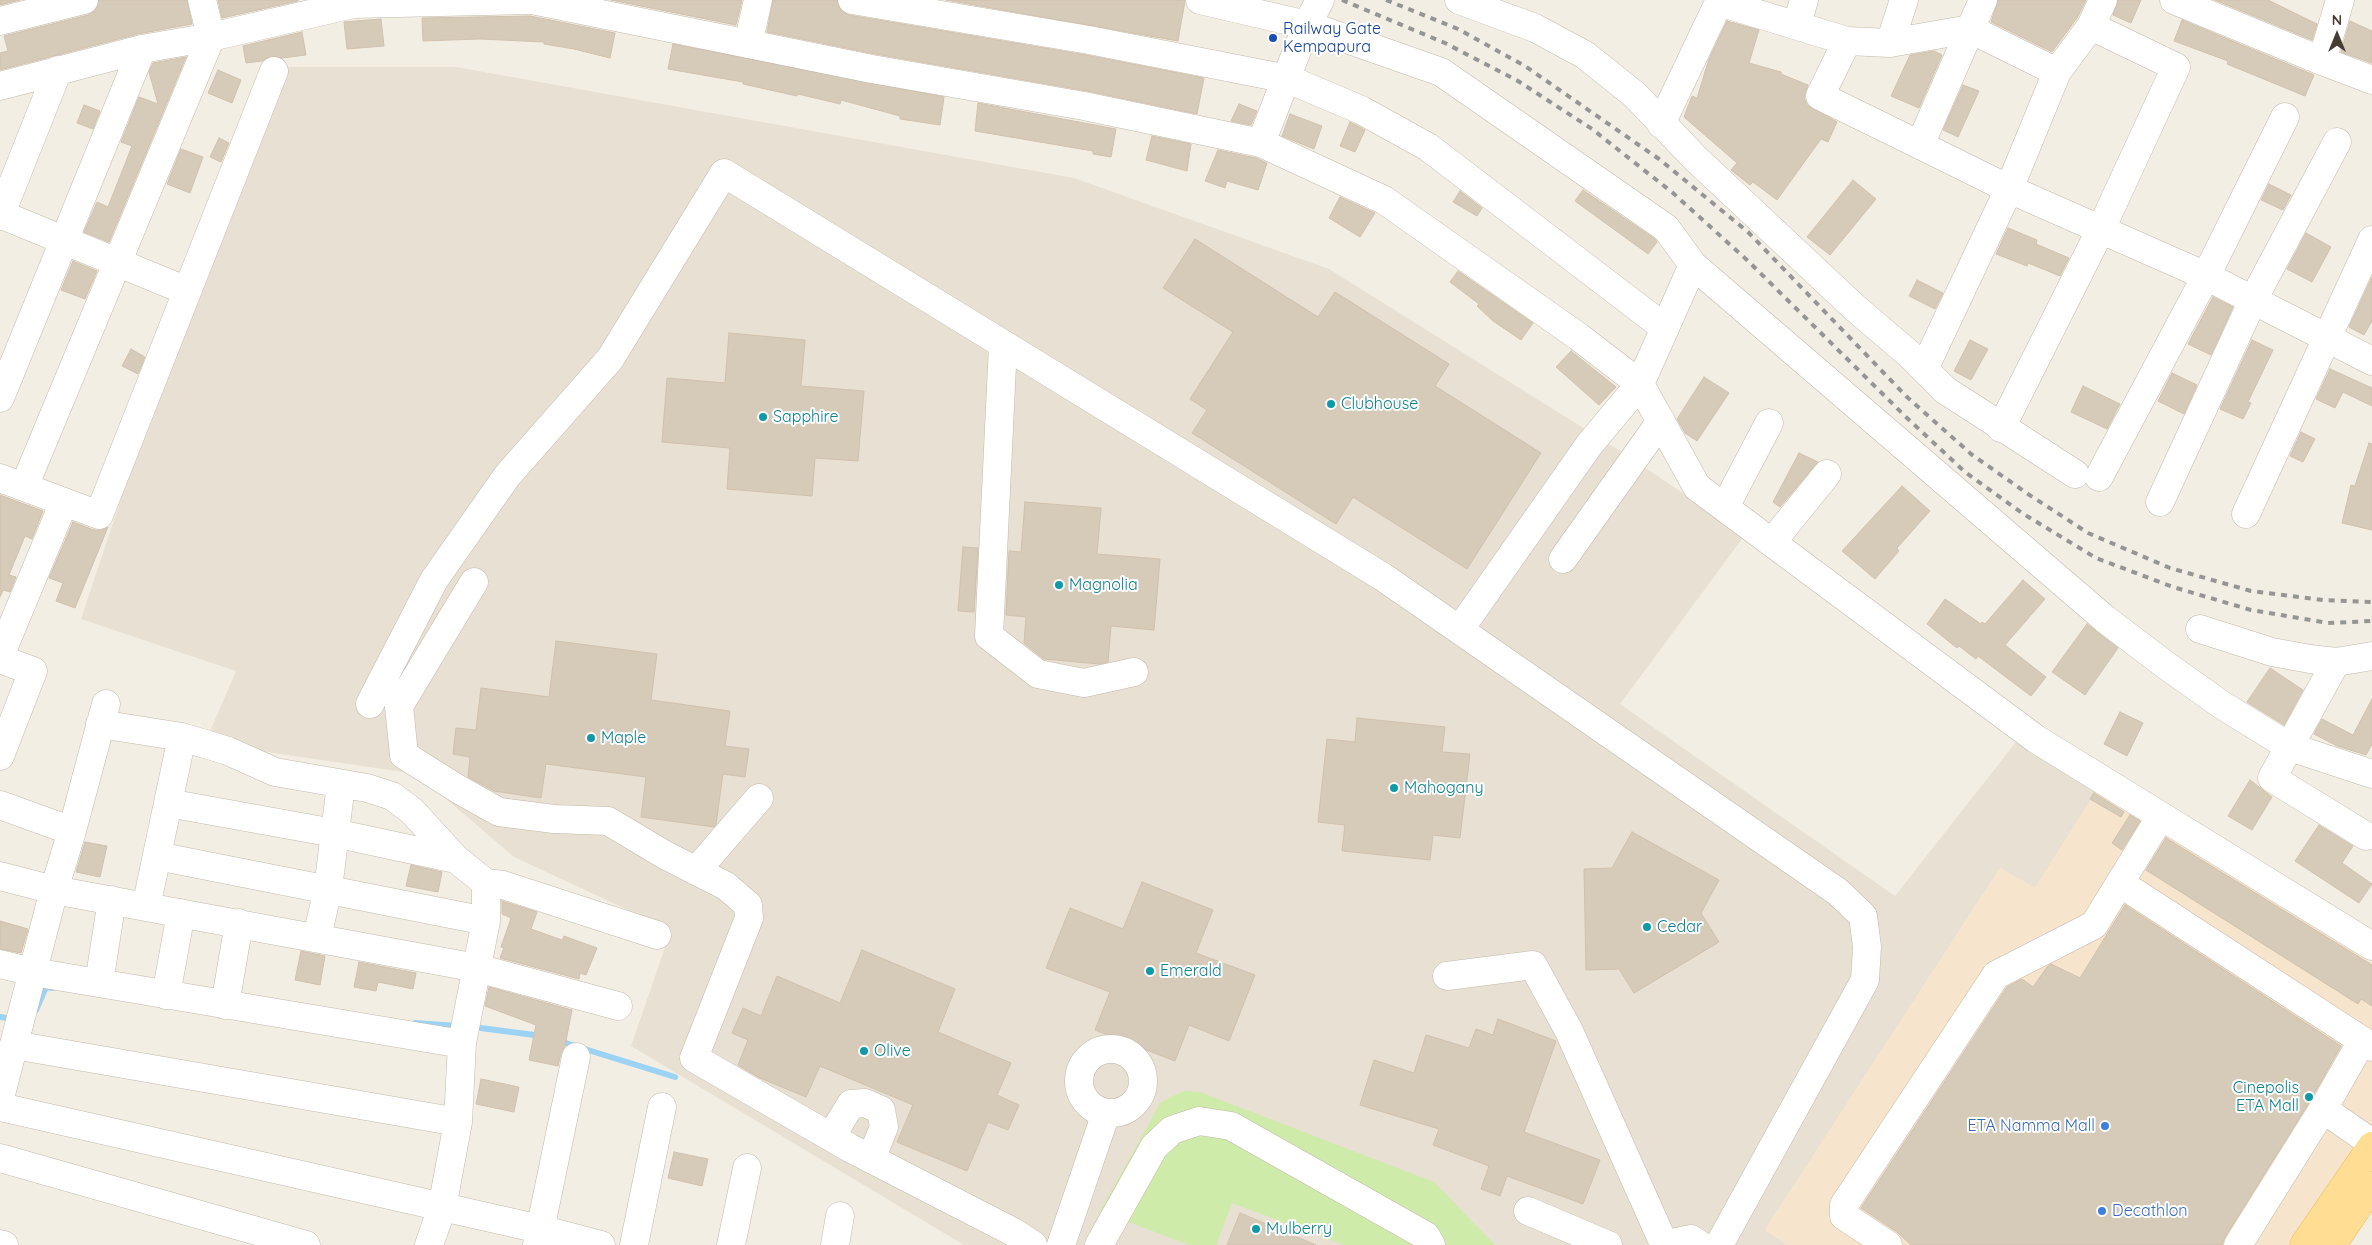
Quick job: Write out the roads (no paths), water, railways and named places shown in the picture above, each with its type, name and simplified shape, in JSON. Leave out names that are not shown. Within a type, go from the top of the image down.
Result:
[{"type":"main road","points":[[2304,1245],[2372,1144]]},
{"type":"main road","points":[[2332,1245],[2372,1186]]},
{"type":"street","points":[[0,21],[84,0]]},
{"type":"street","points":[[202,0],[211,37],[118,262],[8,485],[99,515],[274,71]]},
{"type":"street","points":[[0,86],[142,50],[211,37],[353,4],[531,0],[872,69],[1084,106],[1261,143],[1384,200],[1579,338],[1640,384],[1697,487],[2036,738],[2372,946]]},
{"type":"street","points":[[748,44],[758,0]]},
{"type":"street","points":[[852,0],[1089,40],[1288,79],[1361,110],[1428,147],[1665,328]]},
{"type":"street","points":[[1200,0],[1307,25],[1441,72],[1666,228],[1693,265],[2105,620],[2222,705],[2290,747],[2372,774]]},
{"type":"street","points":[[1261,143],[1288,79],[1307,25],[1320,0]]},
{"type":"street","points":[[1459,0],[1518,10],[1535,28],[1586,56],[1635,95],[1661,124],[1743,203],[1945,390],[2001,428],[2087,476],[2206,276],[2285,117]]},
{"type":"street","points":[[1890,43],[1904,0]]},
{"type":"street","points":[[1920,145],[1983,0]]},
{"type":"street","points":[[1924,369],[2009,189],[2058,72],[2091,26],[2103,0]]},
{"type":"street","points":[[2174,0],[2322,62],[2372,80]]},
{"type":"street","points":[[2322,62],[2340,0]]},
{"type":"street","points":[[1661,124],[1720,1],[1800,13],[1847,41],[1890,43],[1970,29],[2058,72]]},
{"type":"street","points":[[2001,428],[2101,229],[2176,67],[2091,26]]},
{"type":"street","points":[[1847,41],[1820,96],[2009,189],[2206,276],[2372,360]]},
{"type":"street","points":[[0,398],[142,50]]},
{"type":"street","points":[[58,70],[0,215],[65,239],[187,291]]},
{"type":"street","points":[[2160,502],[2253,300],[2337,142]]},
{"type":"street","points":[[370,704],[434,580],[507,476],[610,359],[724,174],[1383,577],[1838,892],[1863,916],[1866,947],[1865,980],[1719,1245]]},
{"type":"street","points":[[2246,514],[2369,255]]},
{"type":"street","points":[[1460,629],[1589,444],[1640,384],[1693,265]]},
{"type":"street","points":[[1003,344],[989,636],[1038,674],[1084,683],[1134,672]]},
{"type":"street","points":[[1563,559],[1661,421]]},
{"type":"street","points":[[1725,507],[1769,423]]},
{"type":"street","points":[[1772,542],[1827,474]]},
{"type":"street","points":[[0,756],[33,671],[0,658],[64,502]]},
{"type":"street","points":[[474,582],[399,706],[404,755],[499,812],[554,820],[608,821],[726,886],[748,905],[749,918],[694,1058],[831,1137],[1015,1233],[1034,1245]]},
{"type":"street","points":[[2200,629],[2272,652],[2336,662],[2372,656]]},
{"type":"street","points":[[2336,662],[2272,778],[2366,836]]},
{"type":"street","points":[[0,1098],[17,968],[54,890],[72,831],[103,714],[228,750],[275,772],[392,796],[412,811],[456,859],[486,883],[503,885],[657,935]]},
{"type":"street","points":[[146,907],[182,737]]},
{"type":"street","points":[[317,938],[328,889],[340,784]]},
{"type":"street","points":[[696,871],[758,798]]},
{"type":"street","points":[[168,803],[334,833],[456,859]]},
{"type":"street","points":[[0,805],[72,831]]},
{"type":"street","points":[[1888,1245],[1844,1216],[1844,1205],[1996,975],[2094,925],[2162,816]]},
{"type":"street","points":[[157,856],[486,921]]},
{"type":"street","points":[[0,876],[54,890],[477,968],[618,1006]]},
{"type":"street","points":[[429,1245],[442,1208],[458,1122],[464,1033],[486,921],[486,883]]},
{"type":"street","points":[[2120,883],[2367,1044],[2323,1109],[2238,1245]]},
{"type":"street","points":[[99,983],[112,900]]},
{"type":"street","points":[[166,995],[181,913]]},
{"type":"street","points":[[226,1005],[239,923]]},
{"type":"street","points":[[1447,976],[1533,965],[1569,1031],[1663,1244],[1691,1239],[1700,1245]]},
{"type":"street","points":[[17,968],[372,1029],[464,1033]]},
{"type":"street","points":[[10,1026],[458,1122]]},
{"type":"street","points":[[538,1237],[576,1057]]},
{"type":"street","points":[[831,1137],[851,1104],[865,1103],[881,1110],[884,1126],[871,1159]]},
{"type":"street","points":[[0,1107],[442,1208],[538,1237],[601,1245]]},
{"type":"street","points":[[634,1245],[662,1107]]},
{"type":"street","points":[[2323,1109],[2372,1144]]},
{"type":"street","points":[[1060,1245],[1106,1113]]},
{"type":"street","points":[[1099,1245],[1154,1147],[1172,1130],[1199,1121],[1230,1126],[1426,1236],[1431,1245]]},
{"type":"street","points":[[0,1158],[306,1245]]},
{"type":"street","points":[[731,1245],[747,1168]]},
{"type":"street","points":[[1528,1211],[1608,1245]]},
{"type":"street","points":[[835,1245],[840,1216]]},
{"type":"street","points":[[0,1244],[4,1245]]},
{"type":"waterway","points":[[36,1010],[46,987],[53,988]]},
{"type":"waterway","points":[[0,1017],[14,1019]]},
{"type":"waterway","points":[[415,1023],[458,1026]]},
{"type":"waterway","points":[[473,1027],[542,1036]]},
{"type":"waterway","points":[[559,1041],[675,1077]]},
{"type":"railway","points":[[1342,0],[1445,43],[1518,81],[1592,129],[1673,193],[1747,260],[1906,417],[1965,472],[2022,513],[2096,558],[2173,587],[2251,610],[2328,623],[2372,621]]},
{"type":"railway","points":[[1386,0],[1458,29],[1525,66],[1659,159],[1748,232],[1906,396],[1971,454],[2088,533],[2170,568],[2251,591],[2323,600],[2372,602]]},
{"type":"place","name":"Railway Gate Kempapura","points":[[1273,38]]},
{"type":"place","name":"Clubhouse","points":[[1331,404]]},
{"type":"place","name":"Sapphire","points":[[763,417]]},
{"type":"place","name":"Magnolia","points":[[1059,585]]},
{"type":"place","name":"Maple","points":[[591,738]]},
{"type":"place","name":"Mahogany","points":[[1394,788]]},
{"type":"place","name":"Cedar","points":[[1647,927]]},
{"type":"place","name":"Emerald","points":[[1150,971]]},
{"type":"place","name":"Olive","points":[[864,1051]]},
{"type":"place","name":"Cinepolis ETA Mall","points":[[2309,1097]]},
{"type":"place","name":"ETA Namma Mall","points":[[2105,1126]]},
{"type":"place","name":"Decathlon","points":[[2102,1211]]},
{"type":"place","name":"Mulberry","points":[[1256,1229]]}]
